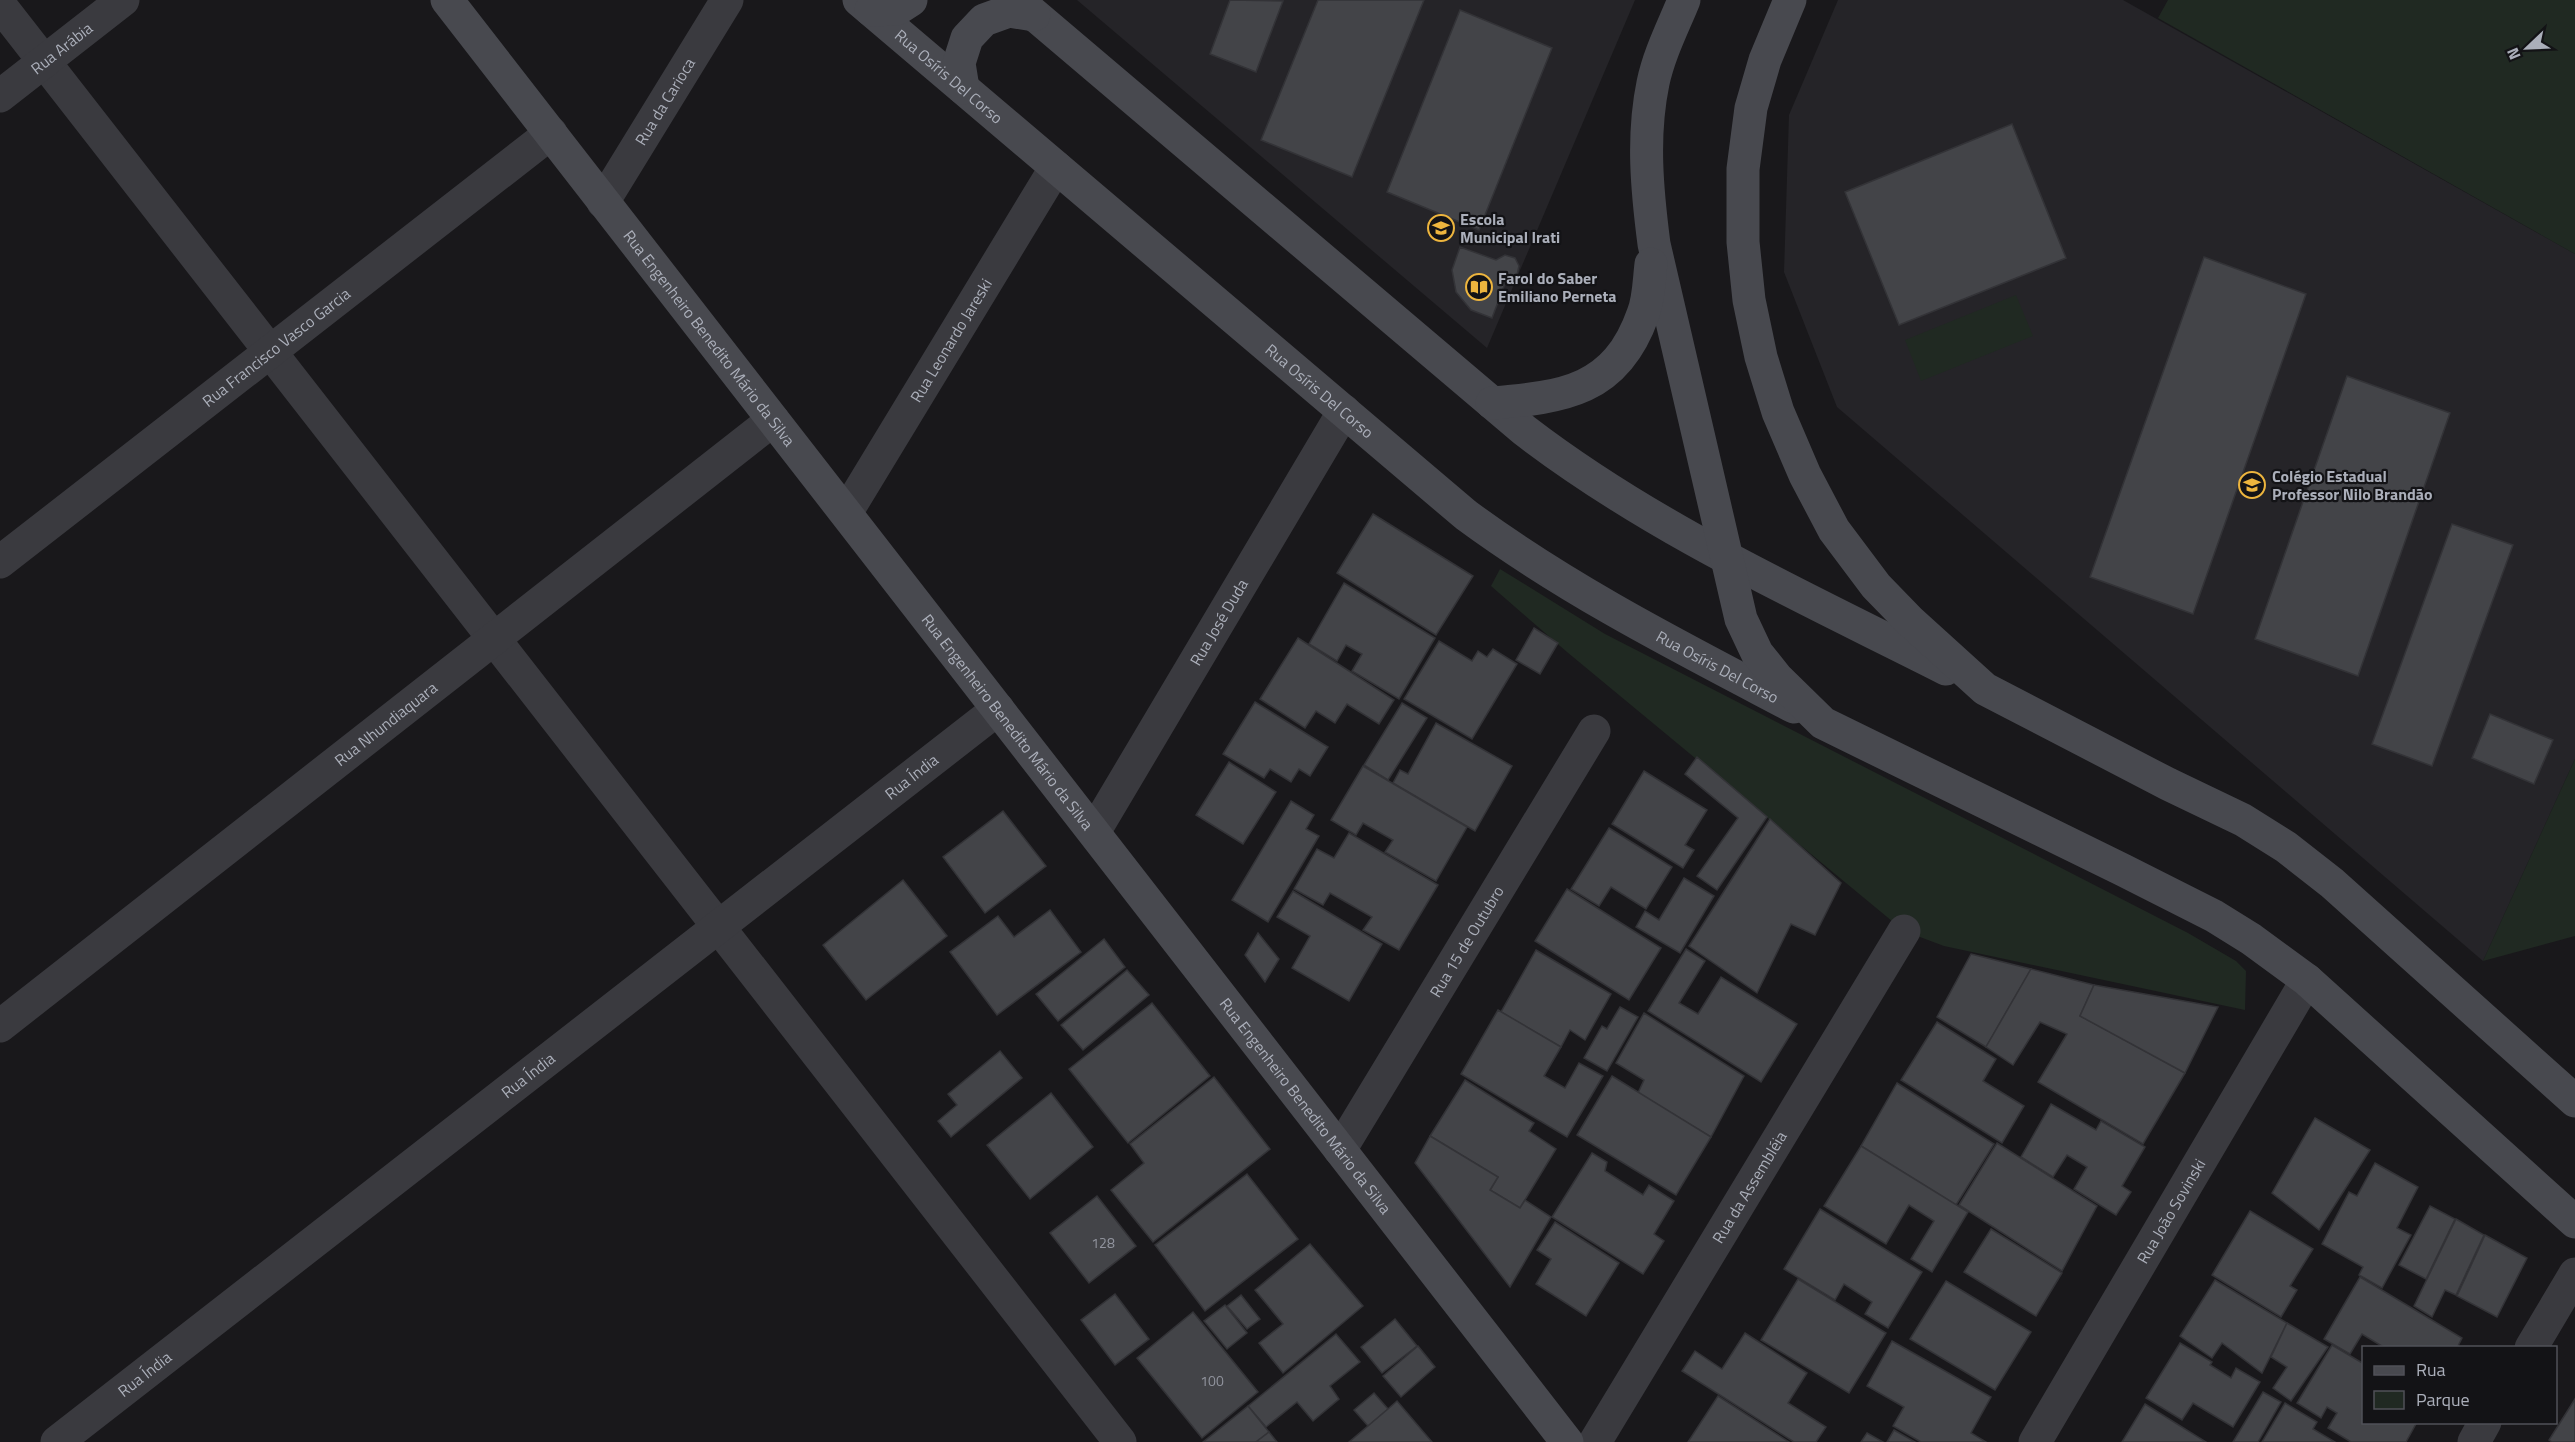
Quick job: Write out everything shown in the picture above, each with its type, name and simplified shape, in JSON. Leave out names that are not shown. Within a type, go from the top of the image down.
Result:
[{"type":"main road","name":"Rua Engenheiro Benedito Mário da Silva","points":[[447,0],[1567,1442]]},
{"type":"main road","points":[[865,5],[897,9],[912,0]]},
{"type":"main road","points":[[1684,0],[1653,82],[1647,123],[1646,168],[1654,244],[1741,620],[1757,653],[1777,678],[1824,723]]},
{"type":"main road","points":[[1790,0],[1765,60],[1751,108],[1743,169],[1743,242],[1749,300],[1761,357],[1778,412],[1804,475],[1834,530],[1890,600],[1985,689]]},
{"type":"main road","name":"Rua Osíris Del Corso","points":[[865,5],[1466,515],[1518,553],[1635,623],[1824,723],[2214,916],[2261,945],[2307,980],[2575,1222]]},
{"type":"main road","points":[[963,88],[959,63],[967,38],[984,20],[1026,7],[1550,450],[1605,488],[1725,557],[2168,784],[2243,820],[2286,847],[2332,883],[2575,1101]]},
{"type":"main road","points":[[1492,403],[1563,394],[1589,385],[1613,365],[1630,344],[1644,312],[1654,244]]},
{"type":"street","name":"Rua Arábia","points":[[0,96],[123,0]]},
{"type":"street","name":"Rua da Carioca","points":[[603,202],[727,0]]},
{"type":"street","points":[[0,5],[1116,1440]]},
{"type":"street","name":"Rua Francisco Vasco Garcia","points":[[0,562],[550,133]]},
{"type":"street","name":"Rua Leonardo Jareski","points":[[846,513],[1056,167]]},
{"type":"street","name":"Rua José Duda","points":[[1094,832],[1344,411]]},
{"type":"street","name":"Rua Nhundiaquara","points":[[0,1026],[773,420]]},
{"type":"street","name":"Rua Índia","points":[[57,1442],[998,709]]},
{"type":"street","name":"Rua 15 de Outubro","points":[[1340,1150],[1594,731]]},
{"type":"street","name":"Rua da Assembléia","points":[[1595,1442],[1904,931]]},
{"type":"street","name":"Rua João Sovinski","points":[[2034,1442],[2307,980]]},
{"type":"street","points":[[2531,1346],[2575,1274]]},
{"type":"street","points":[[2474,1442],[2484,1424]]},
{"type":"shaded area","name":"Escola Municipal Irati","points":[[1077,0],[1635,0],[1487,348]]},
{"type":"shaded area","name":"Colégio Estadual Professor Nilo Brandão","points":[[1838,0],[2123,0],[2575,254],[2575,759],[2483,961],[1837,407],[1784,272],[1789,115]]},
{"type":"green space","points":[[2168,0],[2575,0],[2575,254],[2158,18]]},
{"type":"green space","points":[[2016,295],[2033,336],[1921,381],[1905,340]]},
{"type":"green space","points":[[1500,569],[1605,634],[2188,933],[2236,961],[2246,971],[2245,1010],[1944,946],[1904,931],[1567,652],[1491,586]]},
{"type":"green space","points":[[2575,759],[2575,936],[2483,961]]},
{"type":"building","points":[[1230,0],[1283,1],[1256,72],[1210,54]]},
{"type":"building","points":[[1318,0],[1424,0],[1352,177],[1261,140]]},
{"type":"building","points":[[1460,10],[1552,48],[1479,230],[1387,192]]},
{"type":"building","points":[[2012,124],[2066,258],[1899,325],[1845,192]]},
{"type":"building","name":"Farol do Saber Emiliano Perneta","points":[[1460,247],[1496,260],[1505,255],[1515,258],[1519,266],[1517,275],[1506,281],[1492,318],[1471,310],[1456,292],[1452,270]]},
{"type":"building","points":[[2204,257],[2306,294],[2193,614],[2090,577]]},
{"type":"building","points":[[2347,376],[2450,413],[2358,676],[2255,639]]},
{"type":"building","points":[[1373,514],[1473,576],[1436,635],[1337,573]]},
{"type":"building","points":[[2452,524],[2513,545],[2432,766],[2372,744]]},
{"type":"building","points":[[1344,583],[1435,638],[1399,699],[1352,671],[1362,654],[1346,645],[1337,661],[1309,644]]},
{"type":"building","points":[[1534,628],[1558,643],[1540,674],[1516,660]]},
{"type":"building","points":[[1298,638],[1394,700],[1379,724],[1347,704],[1335,723],[1316,711],[1305,728],[1260,699]]},
{"type":"building","points":[[1439,641],[1472,661],[1478,651],[1487,657],[1493,649],[1517,664],[1472,739],[1404,699]]},
{"type":"building","points":[[1255,702],[1328,747],[1310,776],[1299,769],[1291,782],[1270,769],[1264,778],[1223,754]]},
{"type":"building","points":[[1402,703],[1427,718],[1388,780],[1364,765]]},
{"type":"building","points":[[2490,714],[2553,740],[2534,784],[2472,758]]},
{"type":"building","points":[[1436,723],[1512,766],[1475,831],[1393,783],[1400,770],[1408,774]]},
{"type":"building","points":[[1697,757],[1767,817],[1717,890],[1697,876],[1738,818],[1685,774]]},
{"type":"building","points":[[1229,762],[1276,792],[1243,844],[1196,815]]},
{"type":"building","points":[[1363,766],[1467,827],[1436,881],[1385,852],[1393,840],[1363,823],[1356,835],[1331,820]]},
{"type":"building","points":[[1644,771],[1707,810],[1685,845],[1694,850],[1683,868],[1612,824]]},
{"type":"building","points":[[1291,801],[1314,815],[1306,829],[1319,836],[1268,922],[1232,900]]},
{"type":"building","points":[[1003,811],[1046,866],[985,913],[943,857]]},
{"type":"building","points":[[1770,819],[1841,883],[1815,935],[1791,924],[1757,993],[1689,946]]},
{"type":"building","points":[[1609,828],[1672,867],[1646,909],[1611,887],[1599,906],[1571,889]]},
{"type":"building","points":[[1349,833],[1438,885],[1399,950],[1363,930],[1372,917],[1330,893],[1323,905],[1294,889],[1317,849],[1334,858]]},
{"type":"building","points":[[1684,878],[1714,896],[1680,953],[1636,927],[1645,911],[1659,920]]},
{"type":"building","points":[[903,880],[947,936],[866,1000],[823,945]]},
{"type":"building","points":[[1567,889],[1661,948],[1629,1000],[1535,941]]},
{"type":"building","points":[[1293,891],[1382,944],[1349,1001],[1292,968],[1310,936],[1277,917]]},
{"type":"building","points":[[1050,910],[1081,952],[997,1015],[950,952],[998,916],[1014,937]]},
{"type":"building","points":[[1258,933],[1279,959],[1265,982],[1245,955]]},
{"type":"building","points":[[1104,939],[1125,967],[1058,1021],[1036,994]]},
{"type":"building","points":[[1686,949],[1705,961],[1679,1003],[1698,1014],[1721,977],[1797,1024],[1761,1082],[1648,1011]]},
{"type":"building","points":[[1536,950],[1611,994],[1585,1040],[1570,1030],[1561,1047],[1501,1012]]},
{"type":"building","points":[[1971,954],[2031,969],[1986,1047],[1937,1017]]},
{"type":"building","points":[[2031,969],[2094,985],[2080,1016],[2185,1073],[2143,1144],[2038,1082],[2067,1034],[2040,1022],[2013,1065],[1986,1047]]},
{"type":"building","points":[[1127,970],[1149,995],[1083,1050],[1061,1025]]},
{"type":"building","points":[[2094,985],[2218,1007],[2185,1073],[2080,1016]]},
{"type":"building","points":[[1152,1003],[1210,1076],[1128,1143],[1069,1069]]},
{"type":"building","points":[[1620,1007],[1638,1017],[1607,1071],[1584,1058],[1602,1026],[1607,1029]]},
{"type":"building","points":[[1498,1010],[1561,1047],[1544,1076],[1565,1088],[1579,1063],[1603,1076],[1567,1137],[1461,1074]]},
{"type":"building","points":[[1644,1013],[1744,1076],[1711,1137],[1638,1093],[1644,1080],[1616,1063]]},
{"type":"building","points":[[1937,1022],[1996,1059],[1983,1081],[2024,1106],[2002,1143],[1901,1080]]},
{"type":"building","points":[[1000,1051],[1022,1078],[951,1137],[938,1121],[957,1105],[948,1094]]},
{"type":"building","points":[[1612,1076],[1711,1137],[1676,1195],[1577,1135]]},
{"type":"building","points":[[1214,1077],[1270,1149],[1153,1242],[1111,1190],[1144,1163],[1130,1144]]},
{"type":"building","points":[[1465,1080],[1534,1123],[1529,1131],[1556,1149],[1520,1208],[1490,1190],[1498,1177],[1430,1136]]},
{"type":"building","points":[[1897,1083],[1994,1144],[1956,1205],[1861,1146]]},
{"type":"building","points":[[1051,1093],[1093,1147],[1030,1199],[987,1145]]},
{"type":"building","points":[[2051,1104],[2096,1130],[2101,1121],[2145,1147],[2122,1186],[2131,1192],[2116,1215],[2074,1189],[2087,1167],[2067,1155],[2053,1177],[2021,1157]]},
{"type":"building","points":[[2315,1118],[2370,1150],[2319,1230],[2272,1193]]},
{"type":"building","points":[[1430,1136],[1498,1177],[1490,1190],[1520,1208],[1525,1200],[1551,1217],[1510,1287],[1415,1163]]},
{"type":"building","points":[[1997,1143],[2097,1206],[2062,1271],[1959,1205]]},
{"type":"building","points":[[1861,1146],[1968,1212],[1932,1272],[1911,1259],[1934,1221],[1909,1205],[1886,1244],[1824,1206]]},
{"type":"building","points":[[1592,1153],[1607,1162],[1605,1171],[1643,1195],[1649,1185],[1674,1201],[1654,1234],[1664,1241],[1643,1274],[1552,1217]]},
{"type":"building","points":[[2375,1163],[2418,1187],[2397,1228],[2411,1235],[2382,1288],[2359,1275],[2363,1267],[2322,1244],[2349,1192],[2357,1196]]},
{"type":"building","points":[[1247,1174],[1298,1239],[1205,1311],[1155,1245]]},
{"type":"building","points":[[1097,1196],[1136,1246],[1089,1283],[1050,1233]]},
{"type":"building","points":[[2430,1206],[2455,1219],[2426,1279],[2399,1265]]},
{"type":"building","points":[[1820,1209],[1922,1272],[1888,1328],[1865,1314],[1872,1302],[1844,1284],[1835,1300],[1784,1269]]},
{"type":"building","points":[[2250,1211],[2313,1249],[2290,1286],[2297,1290],[2281,1317],[2212,1275]]},
{"type":"building","points":[[2456,1219],[2484,1235],[2456,1295],[2445,1290],[2432,1317],[2414,1306]]},
{"type":"building","points":[[1555,1222],[1619,1263],[1586,1316],[1536,1284],[1551,1259],[1537,1250]]},
{"type":"building","points":[[1991,1229],[2062,1273],[2036,1316],[1964,1272]]},
{"type":"building","points":[[2485,1235],[2527,1258],[2497,1317],[2457,1296]]},
{"type":"building","points":[[1310,1244],[1363,1306],[1283,1373],[1259,1343],[1283,1324],[1255,1290]]},
{"type":"building","points":[[2360,1277],[2462,1338],[2458,1346],[2382,1346],[2362,1334],[2350,1354],[2324,1339]]},
{"type":"building","points":[[1798,1279],[1886,1333],[1849,1393],[1761,1340]]},
{"type":"building","points":[[2215,1280],[2287,1323],[2262,1373],[2222,1343],[2212,1358],[2180,1336]]},
{"type":"building","points":[[1946,1281],[2031,1332],[1995,1390],[1910,1339]]},
{"type":"building","points":[[1115,1294],[1149,1339],[1115,1365],[1081,1320]]},
{"type":"building","points":[[1241,1295],[1260,1319],[1247,1329],[1227,1306]]},
{"type":"building","points":[[1225,1305],[1247,1333],[1227,1349],[1204,1321]]},
{"type":"building","points":[[1193,1312],[1258,1392],[1202,1438],[1137,1358]]},
{"type":"building","points":[[1395,1319],[1417,1346],[1382,1373],[1361,1347]]},
{"type":"building","points":[[2287,1323],[2328,1347],[2291,1401],[2273,1388],[2287,1367],[2271,1357]]},
{"type":"building","points":[[1745,1333],[1807,1373],[1788,1403],[1826,1427],[1816,1442],[1794,1442],[1682,1371],[1695,1351],[1722,1369]]},
{"type":"building","points":[[1336,1334],[1360,1362],[1330,1386],[1339,1399],[1313,1421],[1297,1402],[1266,1427],[1248,1406]]},
{"type":"building","points":[[1892,1341],[1991,1397],[1971,1433],[1986,1442],[1921,1442],[1893,1426],[1904,1407],[1867,1386]]},
{"type":"building","points":[[2180,1343],[2212,1362],[2210,1365],[2231,1378],[2236,1368],[2260,1382],[2233,1427],[2193,1403],[2182,1420],[2146,1398]]},
{"type":"building","points":[[2332,1345],[2362,1363],[2362,1424],[2416,1424],[2406,1442],[2351,1442],[2328,1428],[2337,1413],[2327,1407],[2321,1418],[2297,1403]]},
{"type":"building","points":[[1418,1346],[1435,1367],[1401,1397],[1383,1376]]},
{"type":"building","points":[[2263,1392],[2281,1402],[2258,1442],[2233,1442]]},
{"type":"building","points":[[1374,1393],[1388,1409],[1368,1426],[1354,1410]]},
{"type":"building","points":[[1718,1396],[1789,1442],[1688,1442]]},
{"type":"building","points":[[2575,1399],[2575,1442],[2552,1442],[2549,1440]]},
{"type":"building","points":[[1397,1401],[1432,1442],[1349,1442],[1388,1409]]},
{"type":"building","points":[[2285,1403],[2317,1422],[2313,1429],[2335,1442],[2262,1442]]},
{"type":"building","points":[[2145,1404],[2206,1442],[2122,1442]]},
{"type":"building","points":[[1248,1406],[1269,1432],[1256,1442],[1203,1442]]},
{"type":"building","points":[[1894,1430],[1915,1442],[1887,1442]]},
{"type":"building","points":[[1269,1432],[1277,1442],[1256,1442]]},
{"type":"building","points":[[1867,1433],[1883,1442],[1861,1442]]},
{"type":"place","name":"Escola Municipal Irati","points":[[1441,228]]},
{"type":"place","name":"Farol do Saber Emiliano Perneta","points":[[1479,287]]},
{"type":"place","name":"Colégio Estadual Professor Nilo Brandão","points":[[2252,485]]}]
